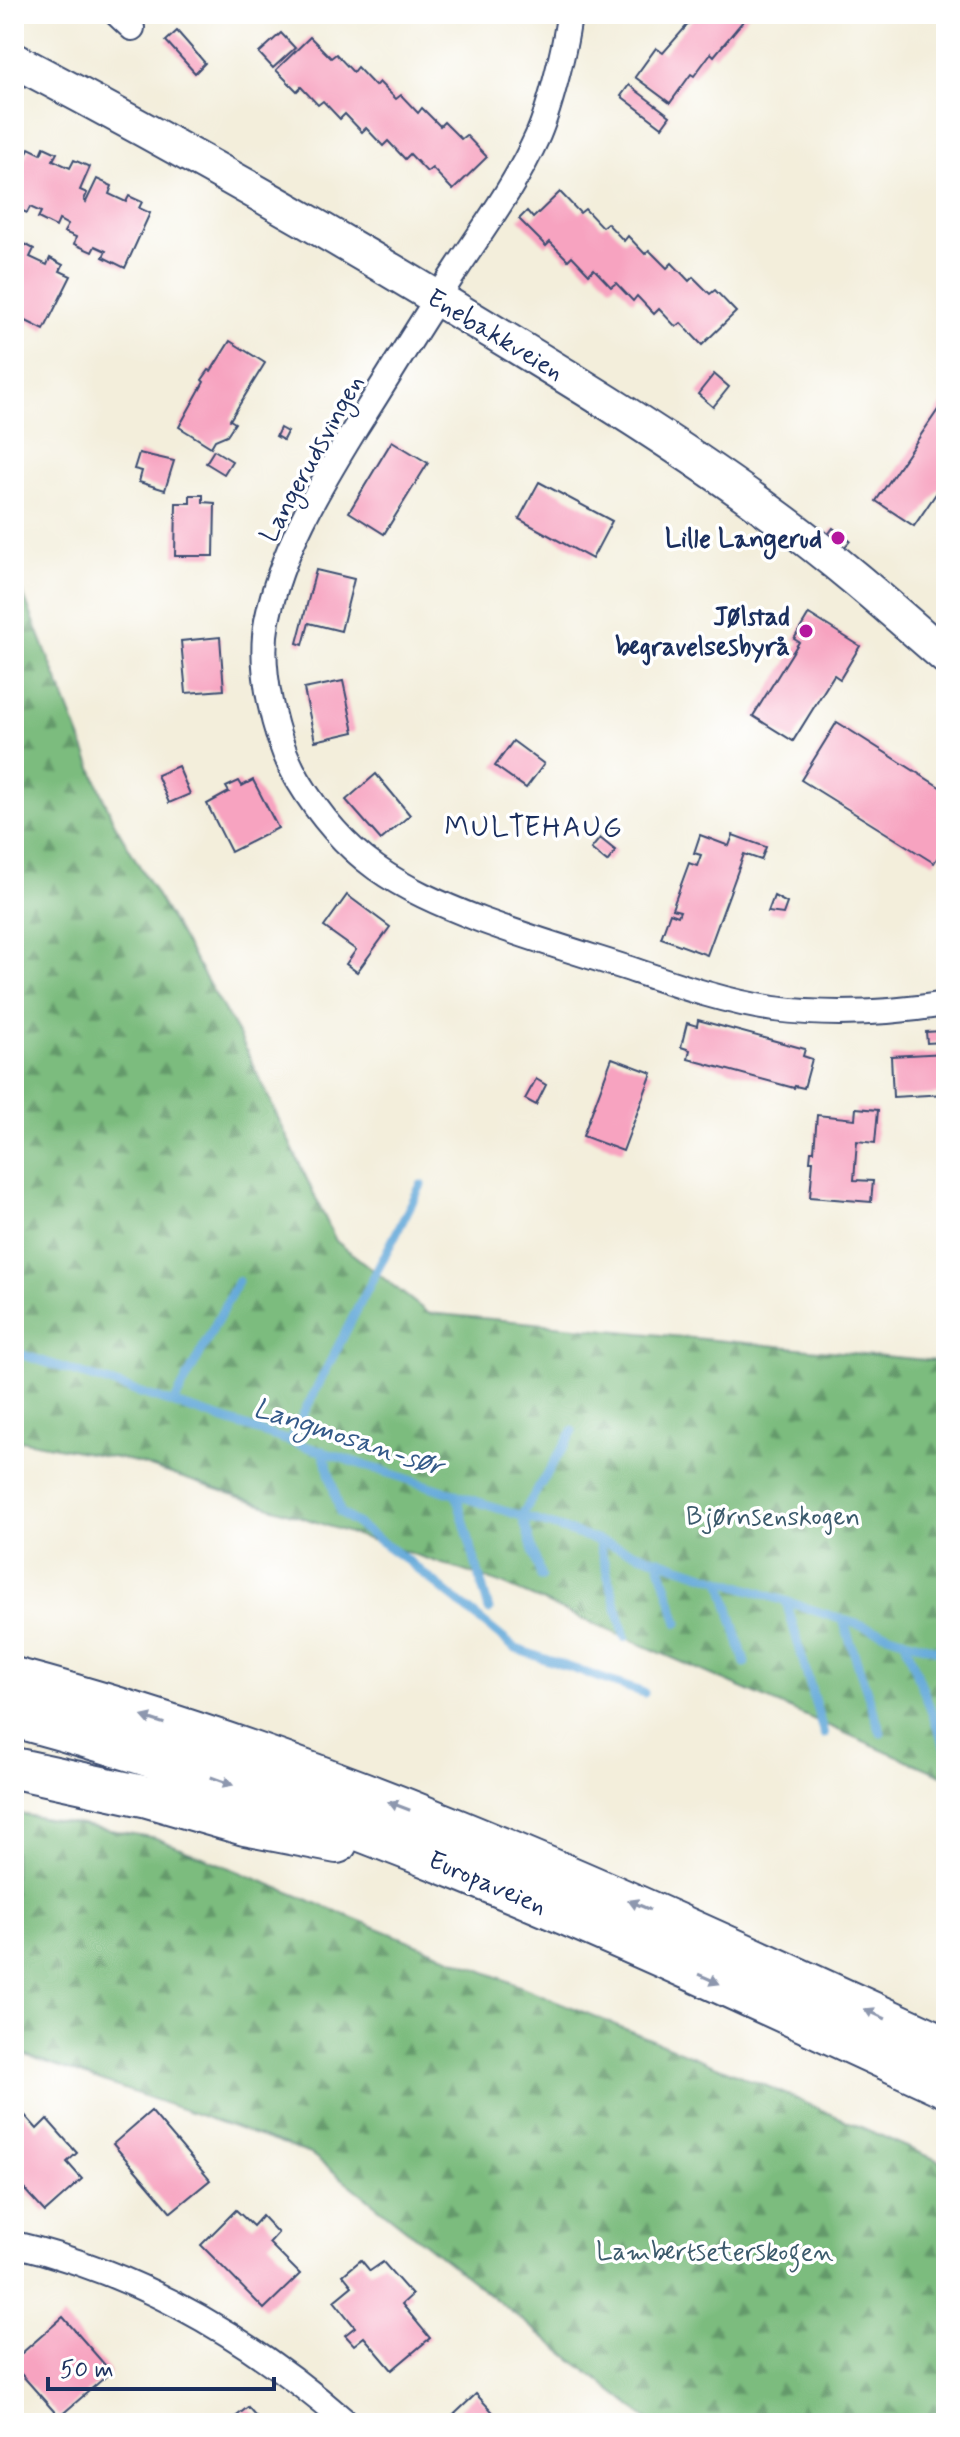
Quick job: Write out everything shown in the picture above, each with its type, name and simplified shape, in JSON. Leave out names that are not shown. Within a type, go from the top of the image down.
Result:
[{"type":"highway","name":"Europaveien","points":[[14,1678],[306,1770],[468,1833],[655,1912],[946,2046]]},
{"type":"highway","name":"Europaveien","points":[[14,1717],[210,1777],[458,1868],[669,1960],[946,2087]]},
{"type":"highway","points":[[14,1768],[148,1797],[245,1825],[458,1868]]},
{"type":"main road","name":"Enebakkveien","points":[[14,60],[247,186],[597,395],[739,489],[865,586],[946,657]]},
{"type":"street","name":"Langerudsvingen","points":[[569,14],[568,32],[539,132],[508,193],[437,298],[334,462],[302,520],[278,578],[266,625],[266,683],[278,737],[289,765],[319,815],[352,850],[395,883],[447,907],[693,991],[771,1008],[815,1012],[906,1011],[946,1004]]},
{"type":"street","points":[[14,2244],[118,2276],[187,2309],[259,2353],[306,2387],[347,2423]]},
{"type":"green space","name":"Bjørnsenskogen","points":[[14,571],[113,821],[240,1037],[336,1241],[428,1313],[946,1362],[946,1777],[500,1583],[132,1461],[14,1439]]},
{"type":"green space","name":"Lambertseterskogen","points":[[14,1813],[156,1838],[778,2091],[946,2164],[946,2423],[653,2423],[311,2154],[14,2051]]},
{"type":"building","points":[[697,14],[749,14],[714,56],[711,53],[694,76],[691,74],[670,103],[635,77],[656,48],[663,53]]},
{"type":"building","points":[[177,31],[205,63],[195,73],[166,41]]},
{"type":"building","points":[[281,33],[295,48],[273,68],[259,53]]},
{"type":"building","points":[[310,37],[331,58],[336,54],[353,72],[357,67],[375,86],[379,82],[396,99],[401,95],[418,113],[422,108],[440,126],[444,122],[461,139],[466,135],[487,157],[453,190],[432,168],[427,172],[410,154],[405,159],[388,141],[383,146],[366,128],[362,132],[345,114],[340,119],[323,101],[318,105],[301,87],[297,91],[276,70]]},
{"type":"building","points":[[629,85],[670,116],[662,127],[621,96]]},
{"type":"building","points":[[44,147],[57,153],[53,160],[70,168],[74,160],[90,167],[80,190],[87,193],[86,202],[97,179],[112,186],[109,194],[126,202],[129,196],[142,202],[139,208],[150,213],[125,268],[103,257],[106,251],[95,246],[92,252],[74,244],[76,237],[64,232],[68,225],[59,220],[56,227],[38,218],[41,212],[30,207],[27,213],[14,207],[14,182],[29,148],[41,154]]},
{"type":"building","points":[[560,192],[580,213],[585,209],[602,227],[607,223],[624,241],[628,236],[645,254],[649,250],[667,268],[672,263],[689,281],[693,277],[710,294],[715,290],[736,312],[702,345],[681,323],[676,327],[659,309],[654,314],[637,296],[633,301],[616,283],[611,287],[594,269],[589,274],[572,256],[568,260],[550,242],[546,246],[519,219],[527,211],[533,218]]},
{"type":"building","points":[[19,241],[34,249],[30,257],[47,265],[50,258],[63,265],[60,271],[71,276],[44,330],[22,319],[25,313],[14,307],[14,251]]},
{"type":"building","points":[[230,341],[265,363],[230,420],[235,423],[227,435],[215,440],[211,447],[179,427],[204,382],[202,380]]},
{"type":"building","points":[[714,374],[729,387],[713,407],[698,394]]},
{"type":"building","points":[[946,398],[946,479],[914,526],[876,501]]},
{"type":"building","points":[[280,428],[287,432],[283,440],[276,436]]},
{"type":"building","points":[[392,441],[428,463],[384,534],[349,512]]},
{"type":"building","points":[[214,450],[232,461],[224,474],[206,463]]},
{"type":"building","points":[[139,453],[174,461],[165,490],[139,482],[142,471],[134,469]]},
{"type":"building","points":[[539,482],[612,521],[592,559],[519,519]]},
{"type":"building","points":[[190,495],[203,495],[203,502],[215,503],[214,556],[175,556],[176,503],[190,503]]},
{"type":"building","name":"Lille Langerud","points":[[833,528],[850,541],[843,549],[827,536]]},
{"type":"building","points":[[316,570],[354,579],[341,631],[309,623],[303,645],[297,643]]},
{"type":"building","points":[[809,614],[860,646],[840,679],[834,675],[793,741],[753,716],[799,642],[794,639]]},
{"type":"building","points":[[220,637],[224,690],[186,693],[181,641]]},
{"type":"building","points":[[343,681],[354,732],[315,741],[304,689]]},
{"type":"building","points":[[837,722],[946,791],[946,844],[934,863],[801,780]]},
{"type":"building","points":[[513,741],[544,764],[526,788],[495,766]]},
{"type":"building","points":[[178,766],[190,794],[169,803],[157,775]]},
{"type":"building","points":[[376,774],[410,815],[381,840],[346,800]]},
{"type":"building","points":[[253,780],[278,828],[231,852],[207,804],[229,792],[226,787],[239,781],[242,786]]},
{"type":"building","points":[[700,835],[729,846],[733,835],[766,847],[761,860],[744,854],[707,955],[661,938],[670,913],[678,916],[680,911],[672,909],[689,863],[697,866],[701,855],[694,853]]},
{"type":"building","points":[[600,838],[616,851],[607,862],[591,849]]},
{"type":"building","points":[[347,895],[390,927],[357,972],[346,964],[356,950],[324,927]]},
{"type":"building","points":[[774,896],[787,903],[783,914],[768,912]]},
{"type":"building","points":[[698,1020],[805,1049],[803,1056],[812,1059],[804,1088],[794,1088],[688,1059],[690,1050],[681,1047],[687,1023],[697,1026]]},
{"type":"building","points":[[942,1031],[943,1042],[927,1043],[926,1032]]},
{"type":"building","points":[[946,1053],[946,1094],[893,1097],[891,1056]]},
{"type":"building","points":[[612,1058],[652,1073],[623,1151],[583,1136]]},
{"type":"building","points":[[536,1079],[546,1085],[536,1105],[525,1099]]},
{"type":"building","points":[[856,1108],[878,1110],[875,1143],[857,1141],[854,1180],[873,1181],[871,1202],[810,1197],[813,1161],[810,1161],[811,1151],[814,1151],[817,1115],[855,1119]]},
{"type":"building","points":[[151,2111],[210,2180],[171,2212],[113,2144]]},
{"type":"building","points":[[22,2112],[37,2129],[47,2119],[77,2153],[67,2162],[82,2179],[45,2212],[14,2178],[14,2119]]},
{"type":"building","points":[[236,2210],[253,2226],[262,2216],[278,2233],[269,2243],[300,2274],[264,2309],[201,2245]]},
{"type":"building","points":[[361,2260],[370,2271],[383,2262],[412,2295],[402,2304],[430,2338],[392,2370],[364,2337],[354,2345],[345,2335],[355,2327],[334,2301],[352,2286],[343,2275]]},
{"type":"building","points":[[63,2317],[111,2372],[59,2417],[14,2366],[14,2360]]},
{"type":"building","points":[[476,2394],[503,2423],[445,2423]]},
{"type":"building","points":[[248,2407],[262,2423],[228,2423]]},
{"type":"waterway","points":[[290,1440],[421,1185]]},
{"type":"waterway","points":[[174,1403],[238,1281]]},
{"type":"waterway","name":"Langmosan-sør","points":[[14,1352],[946,1653]]},
{"type":"waterway","points":[[541,1577],[522,1515],[573,1431]]},
{"type":"waterway","points":[[323,1451],[340,1512],[408,1561],[516,1649],[644,1693]]},
{"type":"waterway","points":[[456,1494],[489,1610]]},
{"type":"waterway","points":[[598,1540],[625,1637]]},
{"type":"waterway","points":[[658,1559],[678,1623]]},
{"type":"waterway","points":[[721,1580],[745,1663]]},
{"type":"waterway","points":[[786,1601],[824,1734]]},
{"type":"waterway","points":[[843,1620],[881,1733]]},
{"type":"waterway","points":[[904,1639],[946,1750]]},
{"type":"place","name":"Lille Langerud","points":[[838,538]]},
{"type":"place","name":"Jølstad begravelsesbyrå","points":[[806,631]]},
{"type":"district","name":"MULTEHAUG","points":[[534,826]]}]
